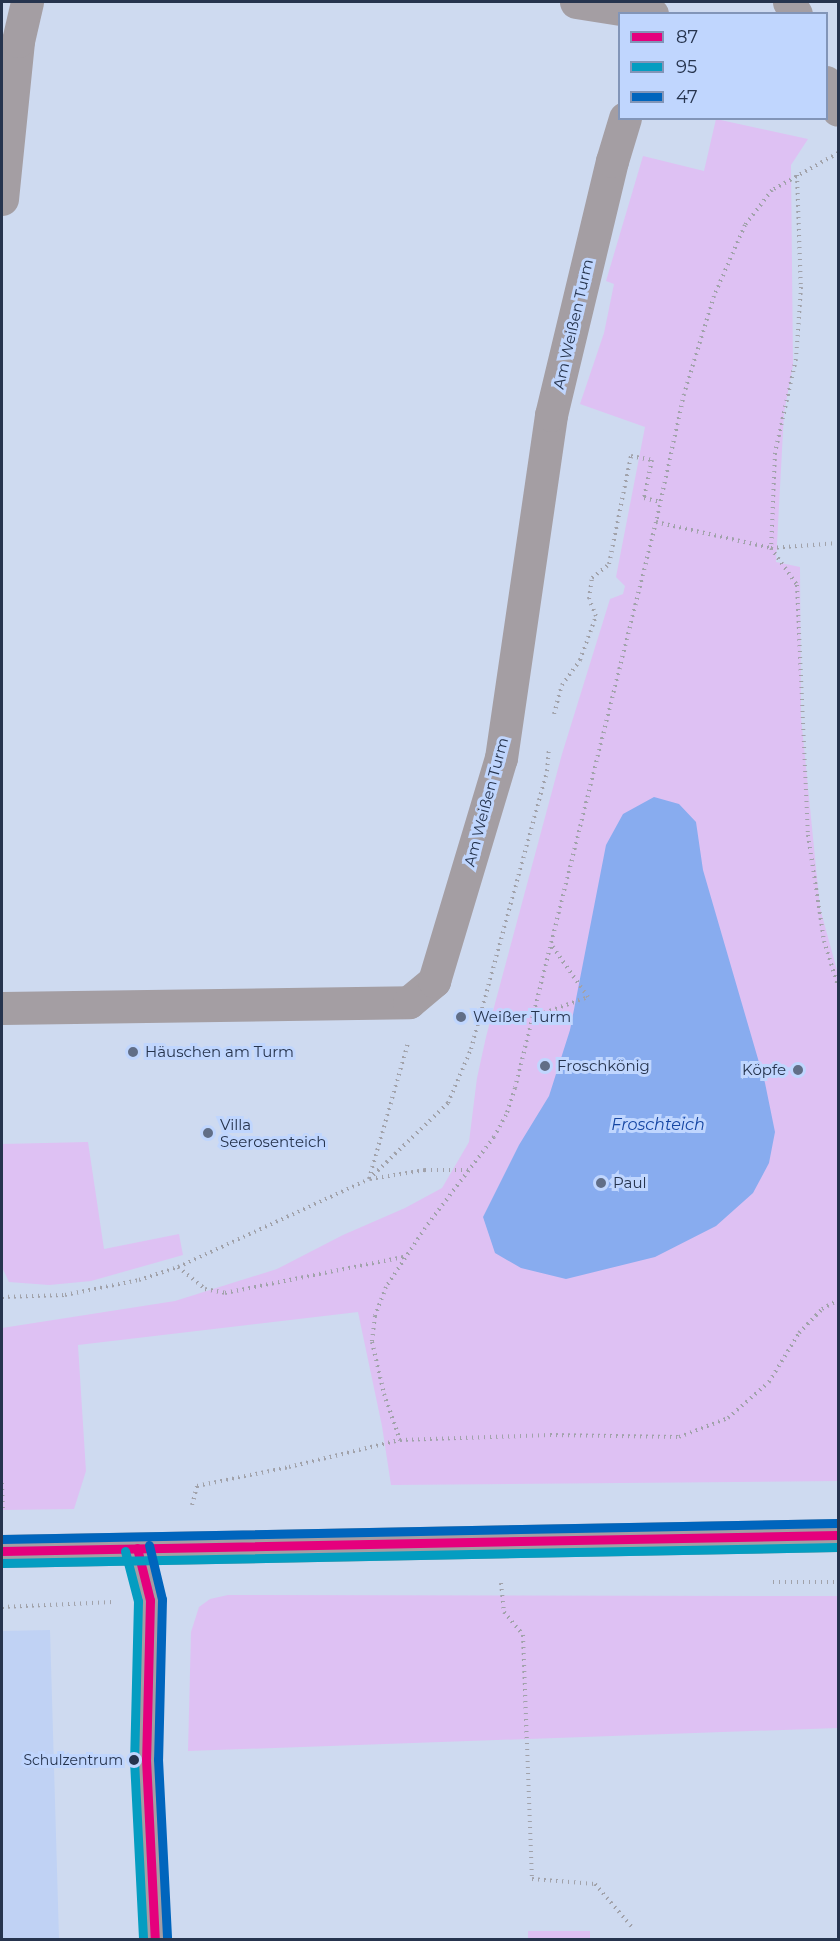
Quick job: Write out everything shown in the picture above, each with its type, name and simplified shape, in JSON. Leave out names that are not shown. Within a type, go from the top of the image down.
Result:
[{"type":"street","points":[[2,199],[18,41],[27,2]]},
{"type":"street","points":[[576,2],[639,12]]},
{"type":"street","points":[[828,87],[838,110]]},
{"type":"street","name":"Am Weißen Turm","points":[[409,1002],[434,981],[501,758],[551,415],[612,160],[624,120]]},
{"type":"street","points":[[2,1008],[409,1002]]},
{"type":"street","points":[[2,1551],[838,1535]]},
{"type":"lane","points":[[137,1548],[150,1600],[146,1759],[155,1940]]},
{"type":"path","points":[[400,1440],[381,1385],[372,1342],[375,1316],[382,1297],[404,1257],[494,1137],[506,1115],[661,502],[684,394],[714,296],[745,225],[772,190],[838,153]]},
{"type":"path","points":[[797,175],[801,287],[796,359],[775,453],[771,548],[797,585],[808,836],[825,940],[838,986]]},
{"type":"path","points":[[550,725],[562,685],[580,660],[596,616],[589,599],[592,578],[609,564],[631,456],[652,460],[645,498],[661,502]]},
{"type":"path","points":[[656,522],[771,548],[838,543]]},
{"type":"path","points":[[369,1179],[448,1103],[471,1049],[547,771],[549,736]]},
{"type":"path","points":[[532,1018],[588,997],[550,943]]},
{"type":"path","points":[[369,1179],[413,1029],[409,1002]]},
{"type":"path","points":[[2,1297],[65,1295],[138,1280],[178,1267],[369,1179],[425,1170],[469,1170]]},
{"type":"path","points":[[178,1267],[205,1289],[225,1293],[404,1257]]},
{"type":"path","points":[[180,1547],[198,1486],[400,1440],[550,1435],[680,1437],[728,1418],[769,1382],[799,1332],[822,1309],[838,1300]]},
{"type":"path","points":[[500,1582],[504,1612],[523,1635],[532,1879],[595,1884],[632,1927]]},
{"type":"path","points":[[2,1607],[150,1600]]},
{"type":"shaded area","points":[[716,120],[808,139],[791,165],[793,365],[784,413],[776,562],[800,567],[801,717],[820,908],[838,974],[838,1481],[391,1485],[382,1426],[358,1312],[78,1345],[86,1471],[74,1509],[2,1510],[2,1328],[175,1301],[277,1269],[442,1188],[469,1142],[477,1078],[486,1037],[562,754],[610,599],[623,594],[625,586],[616,577],[645,427],[580,404],[604,333],[614,284],[606,281],[643,156],[704,171]]},
{"type":"shaded area","points":[[88,1142],[104,1249],[179,1234],[183,1255],[91,1281],[49,1285],[9,1282],[2,1267],[2,1144]]},
{"type":"shaded area","points":[[228,1595],[838,1596],[838,1728],[188,1751],[191,1632],[199,1607],[210,1599]]},
{"type":"shaded area","points":[[50,1630],[59,1939],[2,1939],[2,1631]]},
{"type":"shaded area","points":[[528,1931],[590,1931],[590,1939],[528,1939]]},
{"type":"water","name":"Froschteich","points":[[654,797],[679,804],[696,822],[703,870],[765,1083],[775,1132],[769,1163],[753,1193],[716,1226],[655,1257],[566,1279],[521,1268],[495,1253],[483,1217],[519,1145],[549,1096],[570,1030],[606,845],[623,814]]},
{"type":"transit line","name":"47","points":[[2,1539],[838,1523]]},
{"type":"transit line","name":"87","points":[[2,1551],[838,1535]]},
{"type":"transit line","name":"47","points":[[149,1545],[162,1599],[158,1759],[167,1939]]},
{"type":"transit line","name":"95","points":[[2,1563],[838,1547]]},
{"type":"transit line","name":"87","points":[[137,1548],[150,1600],[146,1759],[155,1940]]},
{"type":"transit line","name":"95","points":[[125,1551],[138,1601],[134,1760],[143,1940]]},
{"type":"place","name":"Weißer Turm","points":[[461,1017]]},
{"type":"place","name":"Häuschen am Turm","points":[[133,1052]]},
{"type":"place","name":"Froschkönig","points":[[545,1066]]},
{"type":"place","name":"Köpfe","points":[[798,1070]]},
{"type":"place","name":"Villa Seerosenteich","points":[[208,1133]]},
{"type":"place","name":"Paul","points":[[601,1183]]},
{"type":"place","name":"Schulzentrum","points":[[134,1760]]}]
